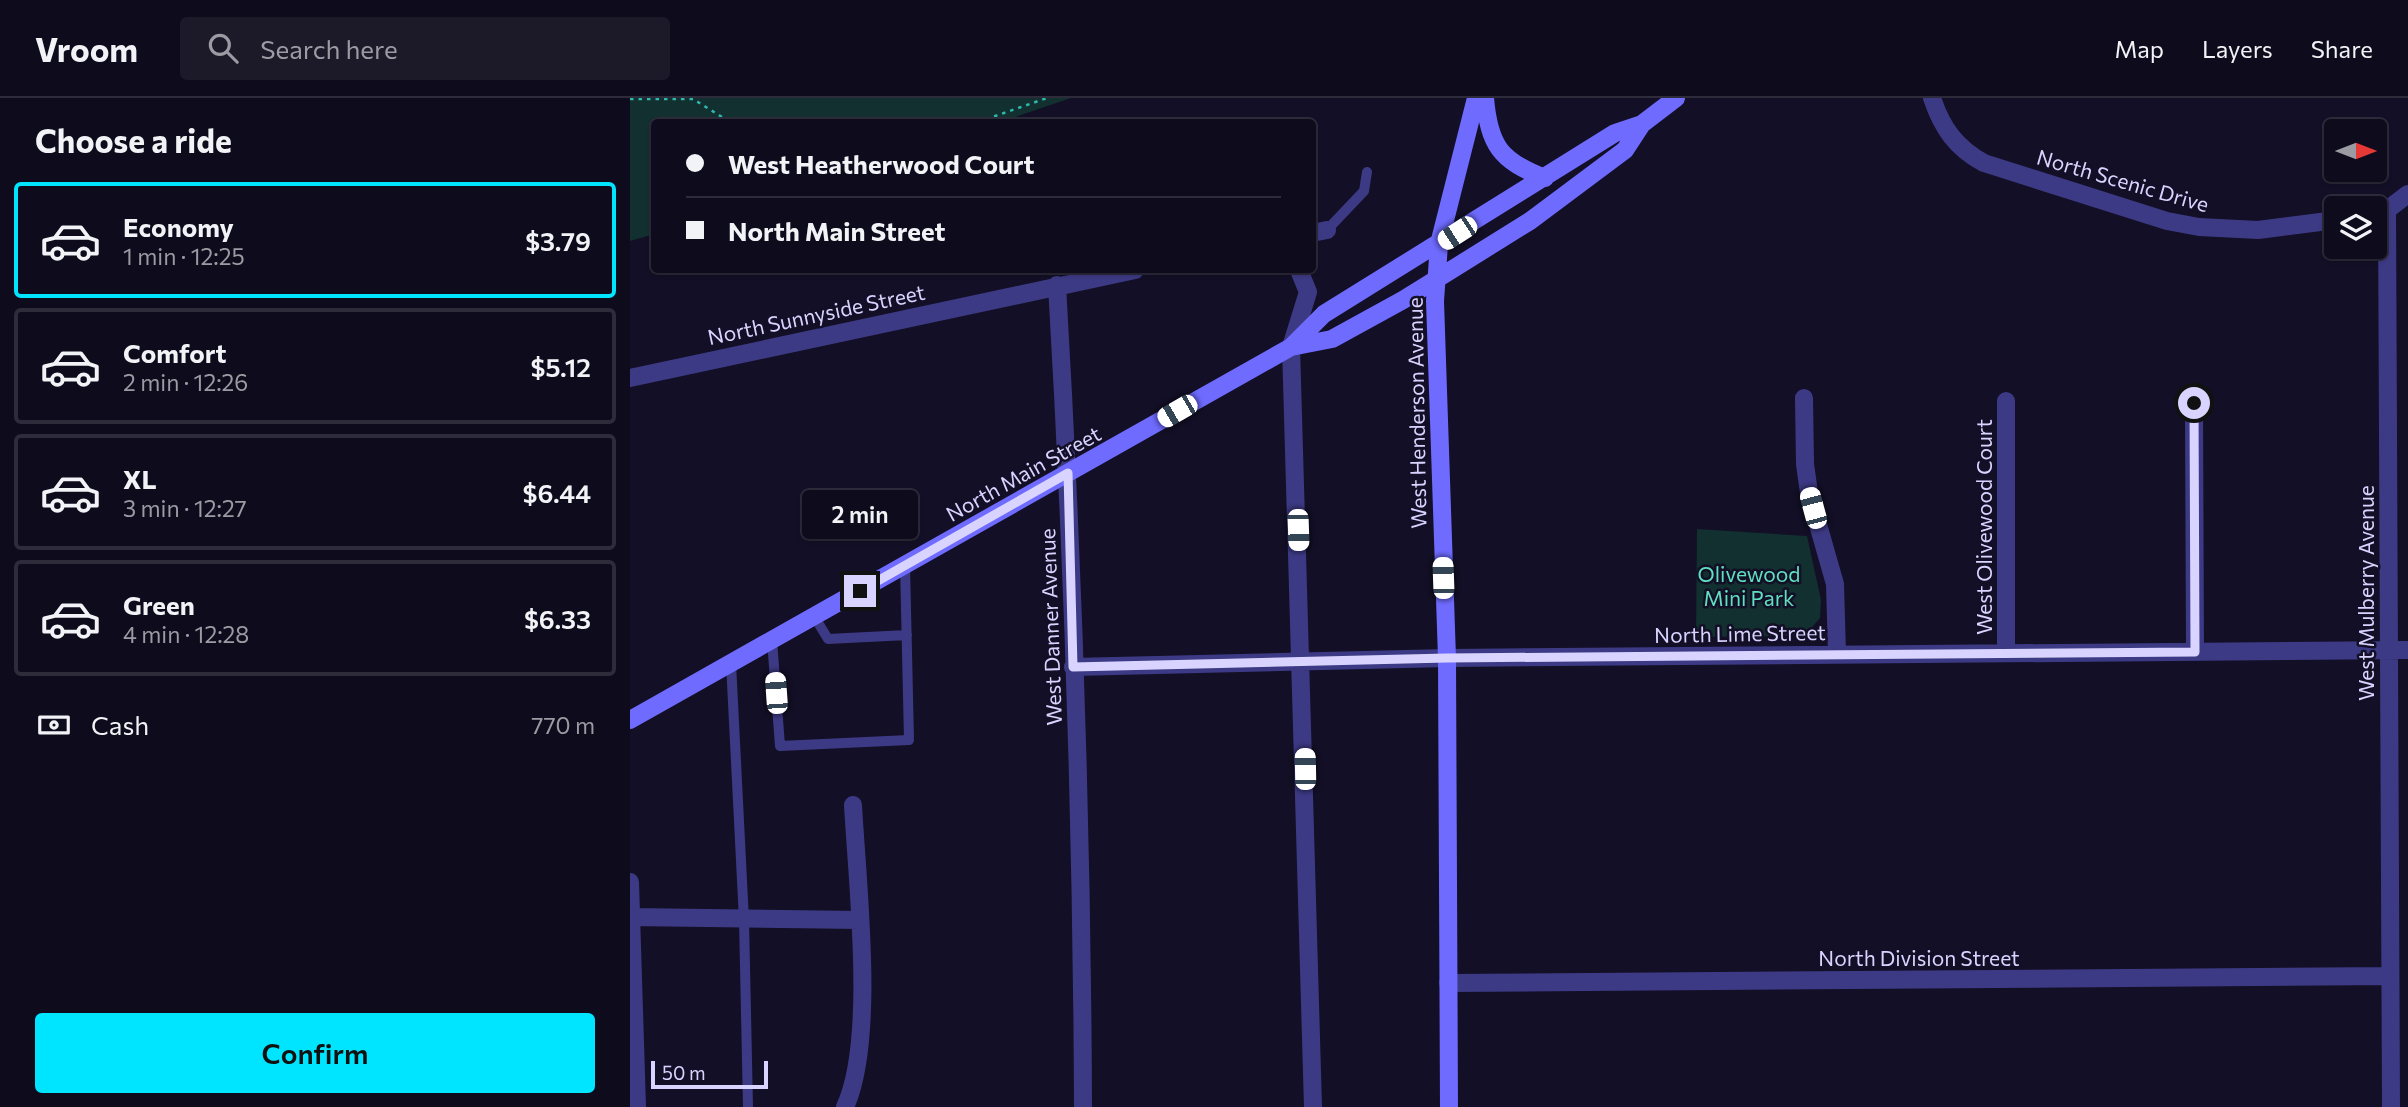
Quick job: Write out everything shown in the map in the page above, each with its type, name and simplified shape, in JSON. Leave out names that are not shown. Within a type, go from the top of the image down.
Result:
[{"type":"main road","name":"West Henderson Avenue","points":[[1449,1107],[1447,658],[1436,279],[1439,244],[1476,98]]},
{"type":"main road","points":[[1485,98],[1490,135],[1498,150],[1525,171],[1545,178]]},
{"type":"main road","name":"North Main Street","points":[[630,720],[1291,347],[1324,314],[1615,133],[1642,124],[1676,98]]},
{"type":"main road","name":"North Main Street","points":[[1291,347],[1332,339],[1436,279],[1576,188],[1625,150],[1642,124]]},
{"type":"street","name":"North Scenic Drive","points":[[1932,98],[1944,127],[1965,153],[1984,163],[2168,221],[2225,230],[2324,221]]},
{"type":"street","points":[[2387,207],[2408,194]]},
{"type":"street","points":[[2387,209],[2408,202]]},
{"type":"street","name":"West Mulberry Avenue","points":[[2382,259],[2391,1107]]},
{"type":"street","name":"North Sunnyside Street","points":[[630,378],[1119,273]]},
{"type":"street","points":[[1300,273],[1308,292],[1291,347],[1303,661],[1313,1107]]},
{"type":"street","name":"West Danner Avenue","points":[[1057,285],[1068,473],[1082,926],[1083,1107]]},
{"type":"street","points":[[1804,398],[1807,478],[1835,584],[1837,654]]},
{"type":"street","name":"West Olivewood Court","points":[[2006,401],[2006,653]]},
{"type":"street","points":[[2194,403],[2195,652]]},
{"type":"street","name":"North Lime Street","points":[[1073,667],[1447,658],[2408,650]]},
{"type":"street","points":[[845,1107],[857,1063],[861,1022],[860,920],[853,805]]},
{"type":"street","points":[[630,882],[637,1107]]},
{"type":"street","points":[[630,917],[860,920]]},
{"type":"street","name":"North Division Street","points":[[1448,983],[2390,976]]},
{"type":"lane","points":[[1320,232],[1364,191],[1367,172]]},
{"type":"lane","points":[[772,640],[780,746],[909,740],[905,565]]},
{"type":"lane","points":[[814,616],[828,639],[906,635]]},
{"type":"lane","points":[[731,663],[744,920],[748,1107]]},
{"type":"path","points":[[987,119],[1047,98]]},
{"type":"path","points":[[630,99],[692,99],[725,119]]},
{"type":"green space","points":[[630,98],[1071,98],[1010,119],[651,119],[651,235],[630,241]]},
{"type":"green space","name":"Olivewood Mini Park","points":[[1697,529],[1807,536],[1821,600],[1820,618],[1804,636],[1696,637]]},
{"type":"route","points":[[860,591],[1068,473],[1073,667],[1447,658],[2195,652],[2194,403]]}]
